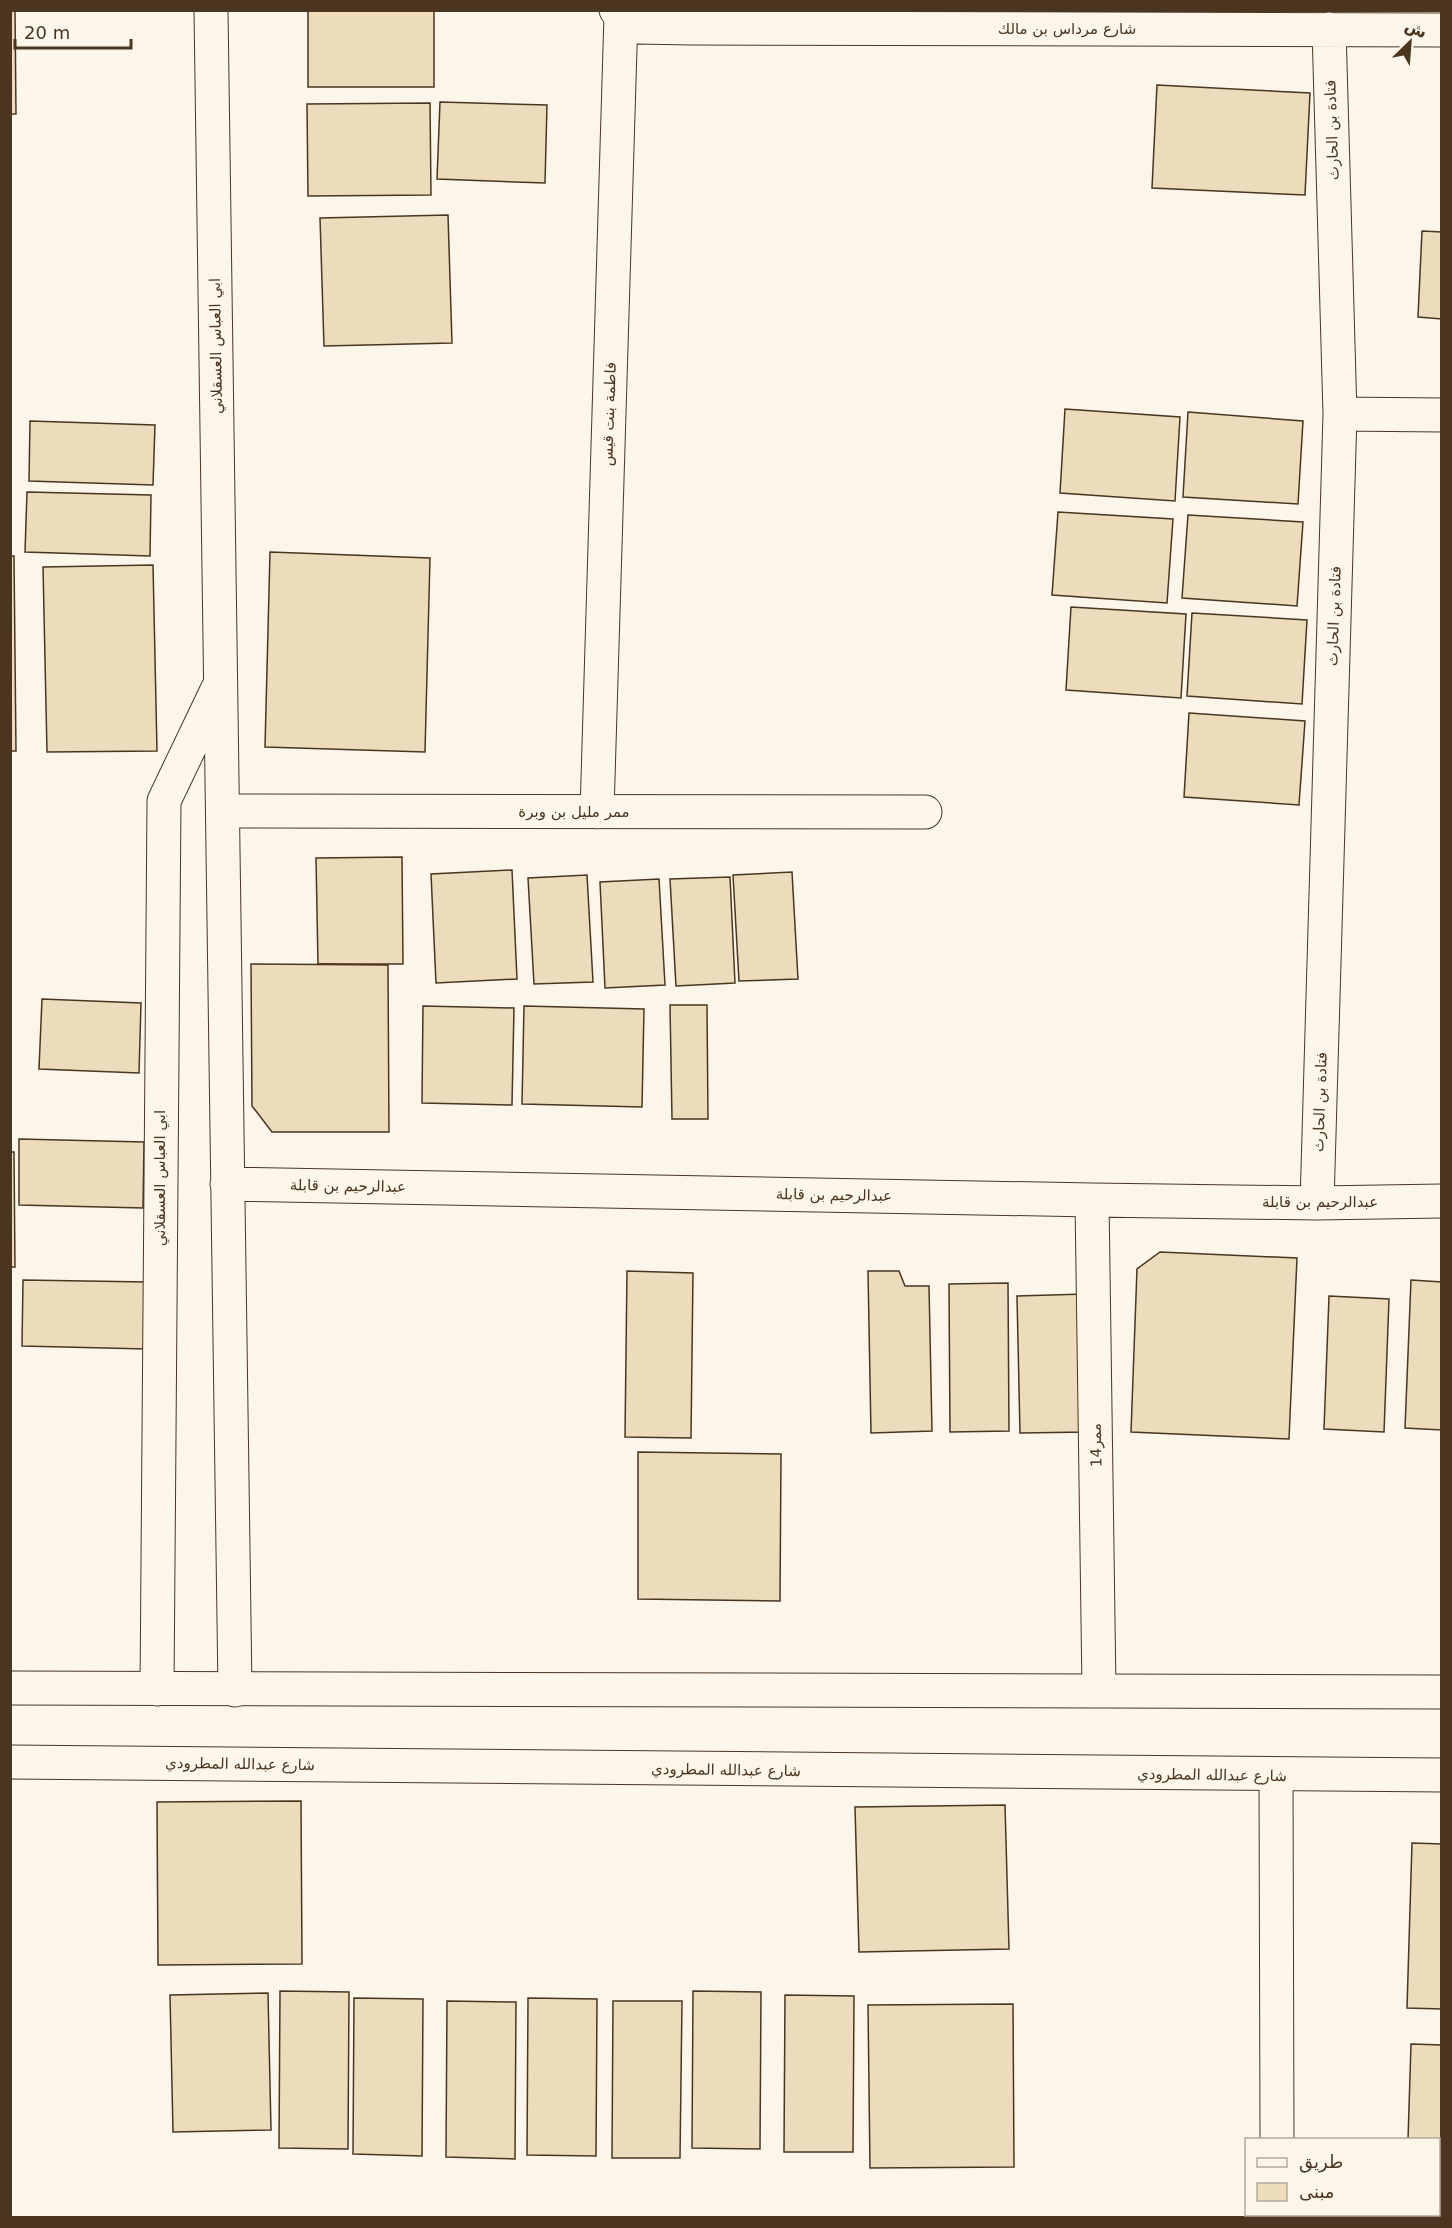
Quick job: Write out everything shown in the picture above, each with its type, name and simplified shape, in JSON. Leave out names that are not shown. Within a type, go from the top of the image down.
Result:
[{"type":"street","name":"ابي العباس العسقلاني","points":[[211,10],[235,1690]]},
{"type":"street","name":"فاطمة بنت قيس","points":[[618,13],[637,27],[692,28]]},
{"type":"street","name":"فاطمة بنت قيس","points":[[597,812],[618,13]]},
{"type":"street","name":"شارع مرداس بن مالك","points":[[692,28],[1442,30]]},
{"type":"street","name":"فتادة بن الحارث","points":[[1317,1203],[1340,414],[1329,29]]},
{"type":"street","points":[[1340,414],[1442,415]]},
{"type":"street","name":"ابي العباس العسقلاني","points":[[158,1689],[164,801],[221,681]]},
{"type":"street","name":"ممر مليل بن وبرة","points":[[224,811],[925,812]]},
{"type":"street","name":"عبدالرحيم بن قابلة","points":[[227,1184],[1092,1200],[1317,1203],[1442,1201]]},
{"type":"street","name":"ممر14","points":[[1092,1200],[1099,1690]]},
{"type":"street","points":[[10,1688],[1442,1692]]},
{"type":"street","name":"شارع عبدالله المطرودي","points":[[10,1762],[1442,1776]]},
{"type":"street","points":[[1276,1776],[1277,2138]]},
{"type":"building","points":[[10,10],[15,10],[16,114],[10,114]]},
{"type":"building","points":[[308,10],[434,10],[434,87],[308,87]]},
{"type":"building","points":[[1157,85],[1310,93],[1305,195],[1152,188]]},
{"type":"building","points":[[440,102],[547,105],[545,183],[437,179]]},
{"type":"building","points":[[430,103],[431,195],[308,196],[307,104]]},
{"type":"building","points":[[448,215],[452,343],[324,346],[320,218]]},
{"type":"building","points":[[1422,231],[1442,232],[1442,319],[1418,317]]},
{"type":"building","points":[[1065,409],[1180,417],[1175,501],[1060,493]]},
{"type":"building","points":[[1188,412],[1303,421],[1298,504],[1183,497]]},
{"type":"building","points":[[30,421],[155,425],[153,485],[29,481]]},
{"type":"building","points":[[27,492],[151,495],[150,556],[25,552]]},
{"type":"building","points":[[1058,512],[1173,519],[1167,603],[1052,595]]},
{"type":"building","points":[[1188,515],[1303,522],[1297,606],[1182,598]]},
{"type":"building","points":[[270,552],[430,558],[425,752],[265,747]]},
{"type":"building","points":[[10,556],[14,556],[16,751],[10,751]]},
{"type":"building","points":[[153,565],[157,751],[47,752],[43,567]]},
{"type":"building","points":[[1071,607],[1186,614],[1181,698],[1066,690]]},
{"type":"building","points":[[1192,613],[1307,620],[1302,704],[1187,696]]},
{"type":"building","points":[[1189,713],[1305,721],[1299,805],[1184,797]]},
{"type":"building","points":[[402,857],[403,964],[318,964],[316,858]]},
{"type":"building","points":[[512,870],[517,979],[436,983],[431,874]]},
{"type":"building","points":[[792,872],[798,979],[739,981],[733,875]]},
{"type":"building","points":[[587,875],[593,982],[534,984],[528,878]]},
{"type":"building","points":[[730,877],[735,983],[676,986],[670,879]]},
{"type":"building","points":[[659,879],[665,985],[605,988],[600,882]]},
{"type":"building","points":[[251,964],[388,965],[389,1132],[272,1132],[252,1106]]},
{"type":"building","points":[[42,999],[141,1003],[139,1073],[39,1069]]},
{"type":"building","points":[[670,1005],[707,1005],[708,1119],[672,1119]]},
{"type":"building","points":[[423,1006],[514,1008],[512,1105],[422,1103]]},
{"type":"building","points":[[524,1006],[644,1009],[642,1107],[522,1104]]},
{"type":"building","points":[[19,1139],[144,1142],[143,1208],[19,1205]]},
{"type":"building","points":[[10,1152],[14,1152],[15,1267],[10,1267]]},
{"type":"building","points":[[1160,1252],[1297,1258],[1289,1439],[1131,1432],[1137,1269]]},
{"type":"building","points":[[627,1271],[693,1273],[691,1438],[625,1437]]},
{"type":"building","points":[[868,1271],[899,1271],[905,1286],[929,1286],[932,1431],[871,1433]]},
{"type":"building","points":[[23,1280],[147,1282],[147,1349],[22,1346]]},
{"type":"building","points":[[1411,1280],[1442,1282],[1442,1430],[1405,1428]]},
{"type":"building","points":[[1008,1283],[1009,1431],[950,1432],[949,1284]]},
{"type":"building","points":[[1085,1294],[1088,1432],[1020,1433],[1017,1296]]},
{"type":"building","points":[[1329,1296],[1389,1299],[1384,1432],[1324,1429]]},
{"type":"building","points":[[638,1452],[781,1454],[780,1601],[638,1599]]},
{"type":"building","points":[[301,1801],[302,1964],[158,1965],[157,1802]]},
{"type":"building","points":[[1005,1805],[1009,1949],[859,1952],[855,1807]]},
{"type":"building","points":[[1412,1843],[1442,1844],[1442,2009],[1407,2008]]},
{"type":"building","points":[[280,1991],[349,1992],[348,2149],[279,2148]]},
{"type":"building","points":[[693,1991],[761,1992],[760,2149],[692,2148]]},
{"type":"building","points":[[268,1993],[271,2130],[173,2132],[170,1995]]},
{"type":"building","points":[[785,1995],[854,1996],[853,2152],[784,2152]]},
{"type":"building","points":[[354,1998],[423,1999],[422,2156],[353,2154]]},
{"type":"building","points":[[528,1998],[597,1999],[596,2156],[527,2155]]},
{"type":"building","points":[[447,2001],[516,2002],[515,2159],[446,2157]]},
{"type":"building","points":[[613,2001],[682,2001],[680,2158],[612,2158]]},
{"type":"building","points":[[1013,2004],[1014,2167],[870,2168],[868,2005]]},
{"type":"building","points":[[1411,2044],[1442,2045],[1442,2211],[1440,2211],[1440,2138],[1408,2138]]}]
